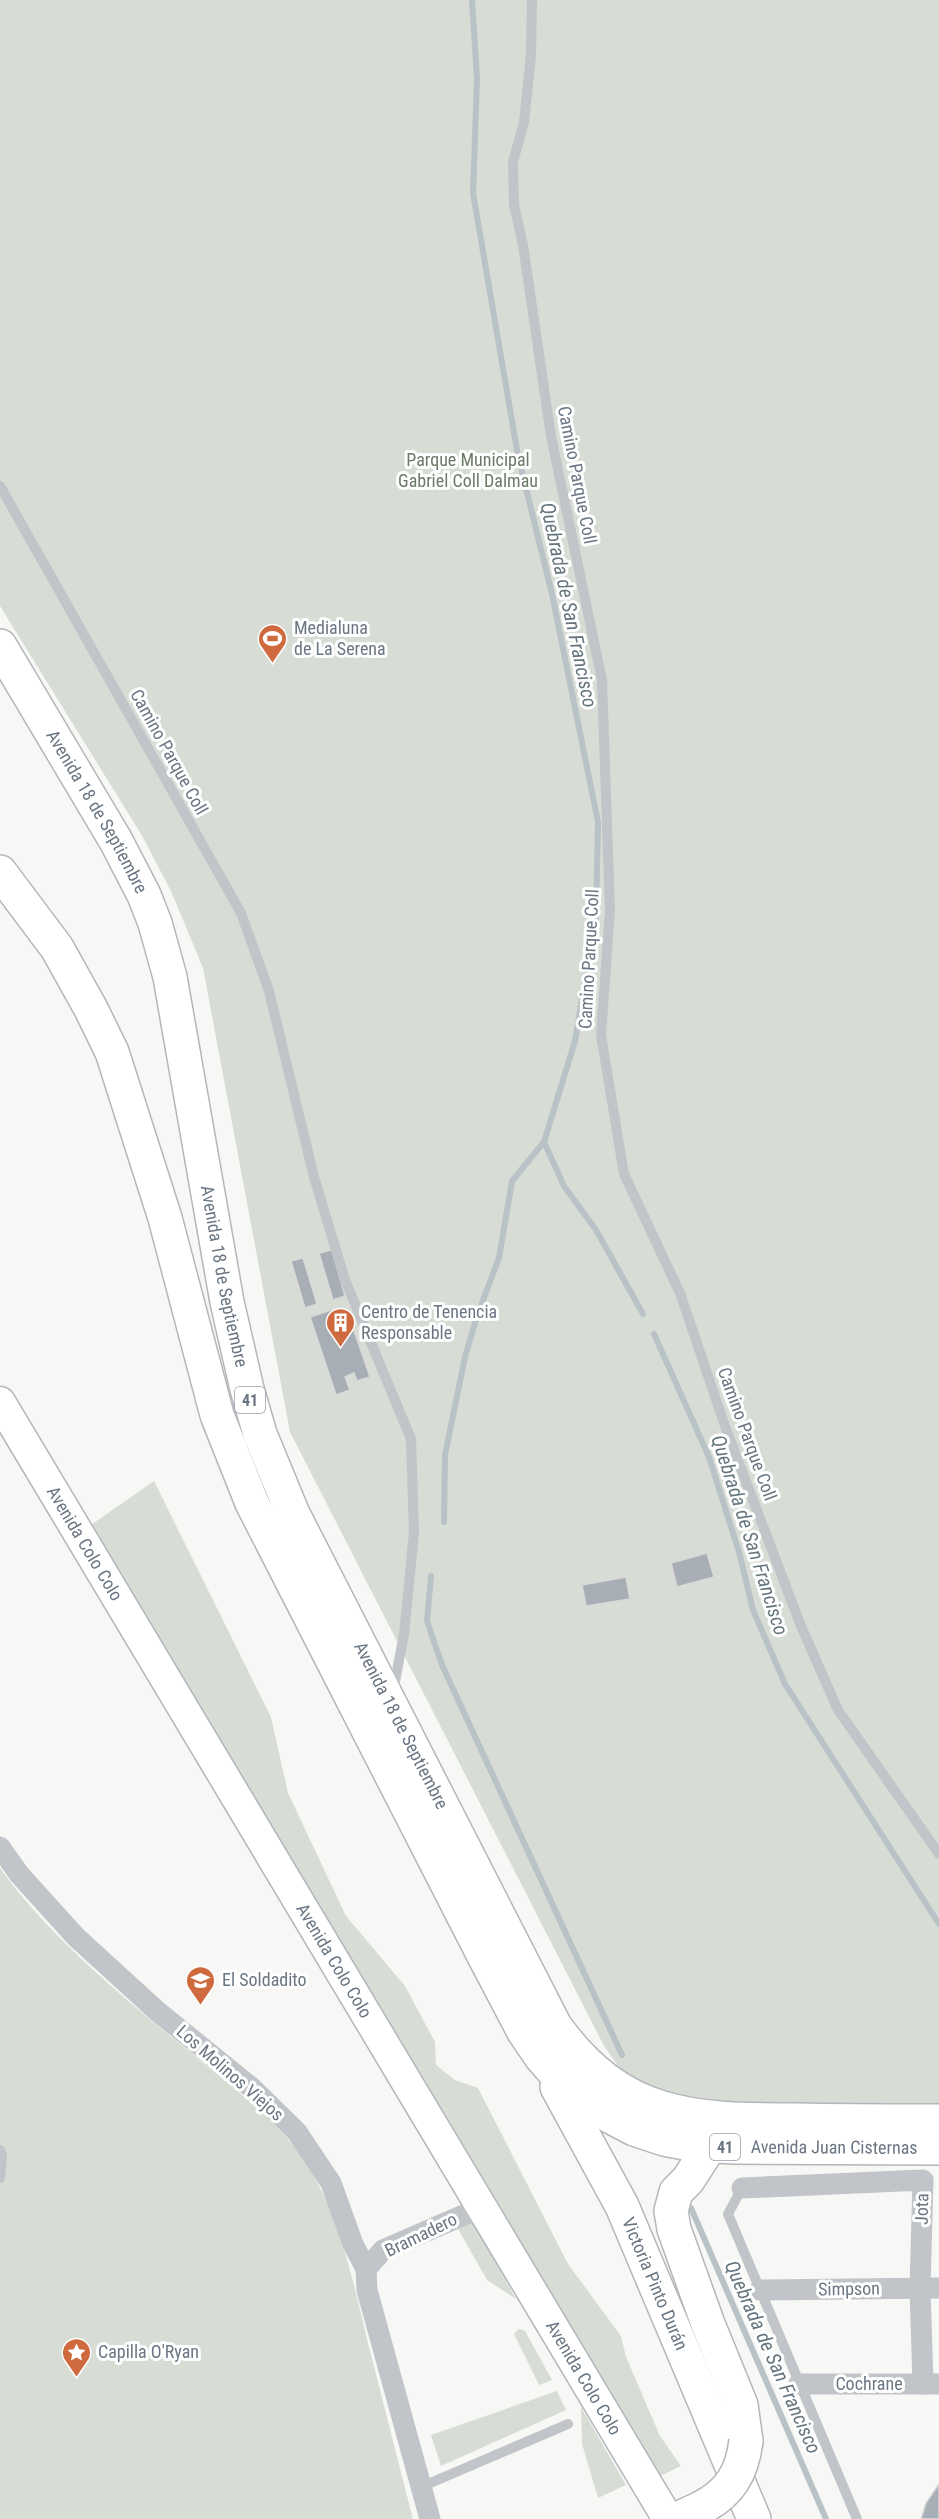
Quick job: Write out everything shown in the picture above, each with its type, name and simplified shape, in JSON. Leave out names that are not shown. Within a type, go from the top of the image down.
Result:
[{"type":"main road","name":"Avenida 18 de Septiembre","points":[[0,646],[116,841],[155,923],[170,976],[227,1302],[253,1411],[272,1466],[293,1514],[390,1707],[555,2026],[591,2068],[633,2097]]},
{"type":"main road","name":"Avenida 18 de Septiembre","points":[[0,872],[57,948],[112,1052],[165,1218],[216,1415],[256,1513],[483,1954],[524,2032],[541,2056]]},
{"type":"main road","name":"Avenida Juan Cisternas","points":[[541,2056],[568,2088],[613,2119],[648,2135],[681,2143],[710,2146],[939,2148]]},
{"type":"main road","name":"Victoria Pinto Durán","points":[[541,2056],[622,2206],[754,2519]]},
{"type":"main road","name":"Avenida Juan Cisternas","points":[[633,2097],[665,2110],[712,2119],[939,2121]]},
{"type":"main road","points":[[689,2513],[721,2496],[735,2481],[746,2441],[741,2405],[708,2324],[674,2229],[671,2211],[676,2192],[688,2180],[710,2146]]},
{"type":"main road","points":[[622,2206],[708,2324]]},
{"type":"street","name":"Avenida Colo Colo","points":[[0,1402],[668,2519]]},
{"type":"street","name":"Los Molinos Viejos","points":[[0,1847],[19,1874],[76,1937],[157,2011],[252,2088],[297,2132],[331,2183],[352,2244],[366,2269],[367,2290],[430,2519]]},
{"type":"street","name":"Jota","points":[[742,2188],[923,2180],[930,2288],[931,2384]]},
{"type":"street","name":"Bramadero","points":[[366,2269],[384,2250],[480,2208]]},
{"type":"street","name":"Simpson","points":[[760,2290],[930,2288]]},
{"type":"street","name":"Cochrane","points":[[800,2384],[931,2384]]},
{"type":"lane","name":"Camino Parque Coll","points":[[532,0],[531,55],[524,122],[513,162],[514,205],[523,245],[551,436],[602,680],[610,910],[601,1035],[624,1174],[680,1293],[734,1451],[801,1626],[838,1710],[939,1854]]},
{"type":"lane","name":"Camino Parque Coll","points":[[0,486],[241,913],[269,991],[314,1177],[345,1280],[411,1439],[414,1533],[404,1635],[390,1707]]},
{"type":"lane","points":[[0,2150],[2,2156],[0,2178]]},
{"type":"lane","points":[[742,2188],[728,2214],[857,2519]]},
{"type":"lane","points":[[421,2487],[568,2424]]},
{"type":"green space","name":"Parque Municipal Gabriel Coll Dalmau","points":[[0,0],[939,0],[939,2108],[685,2103],[640,2085],[617,2065],[603,2044],[290,1432],[203,968],[171,891],[141,834],[0,606]]},
{"type":"green space","points":[[154,1481],[271,1717],[288,1793],[346,1916],[405,1986],[435,2042],[436,2065],[455,2080],[478,2088],[568,2264],[621,2336],[626,2357],[660,2436],[681,2466],[656,2478],[88,1527]]},
{"type":"green space","points":[[0,1868],[37,1914],[81,1959],[128,2001],[247,2099],[274,2124],[304,2160],[330,2210],[349,2265],[413,2519],[0,2519]]},
{"type":"green space","points":[[472,2220],[516,2299],[487,2280],[457,2227]]},
{"type":"green space","points":[[518,2329],[525,2331],[552,2380],[539,2385],[514,2334]]},
{"type":"green space","points":[[557,2391],[566,2410],[441,2466],[431,2435]]},
{"type":"green space","points":[[581,2407],[626,2485],[598,2498],[582,2444]]},
{"type":"building","points":[[332,1250],[345,1296],[333,1300],[319,1253]]},
{"type":"building","points":[[303,1258],[317,1304],[305,1308],[291,1261]]},
{"type":"building","name":"Centro de Tenencia Responsable","points":[[334,1309],[338,1320],[349,1316],[370,1377],[357,1381],[354,1373],[345,1377],[350,1390],[336,1395],[310,1317]]},
{"type":"building","points":[[707,1553],[714,1577],[677,1587],[671,1563]]},
{"type":"building","points":[[626,1577],[630,1599],[586,1606],[582,1585]]},
{"type":"building","points":[[939,2484],[939,2519],[921,2519],[926,2503]]},
{"type":"waterway","name":"Quebrada de San Francisco","points":[[444,1522],[445,1455],[465,1357],[477,1316],[499,1258],[512,1181],[544,1142],[575,1041],[596,916],[598,822],[552,594],[518,456],[473,193],[477,79],[472,0]]},
{"type":"waterway","name":"Quebrada de San Francisco","points":[[544,1142],[564,1186],[596,1230],[643,1314]]},
{"type":"waterway","name":"Quebrada de San Francisco","points":[[654,1334],[709,1457],[739,1552],[753,1610],[785,1684],[939,1924]]},
{"type":"waterway","name":"Quebrada de San Francisco","points":[[431,1576],[427,1621],[442,1665],[622,2055]]},
{"type":"waterway","name":"Quebrada de San Francisco","points":[[691,2208],[826,2519]]},
{"type":"place","name":"Medialuna de La Serena","points":[[273,664]]},
{"type":"place","name":"Centro de Tenencia Responsable","points":[[340,1348]]},
{"type":"place","name":"El Soldadito","points":[[201,2006]]},
{"type":"place","name":"Capilla O'Ryan","points":[[77,2378]]}]
